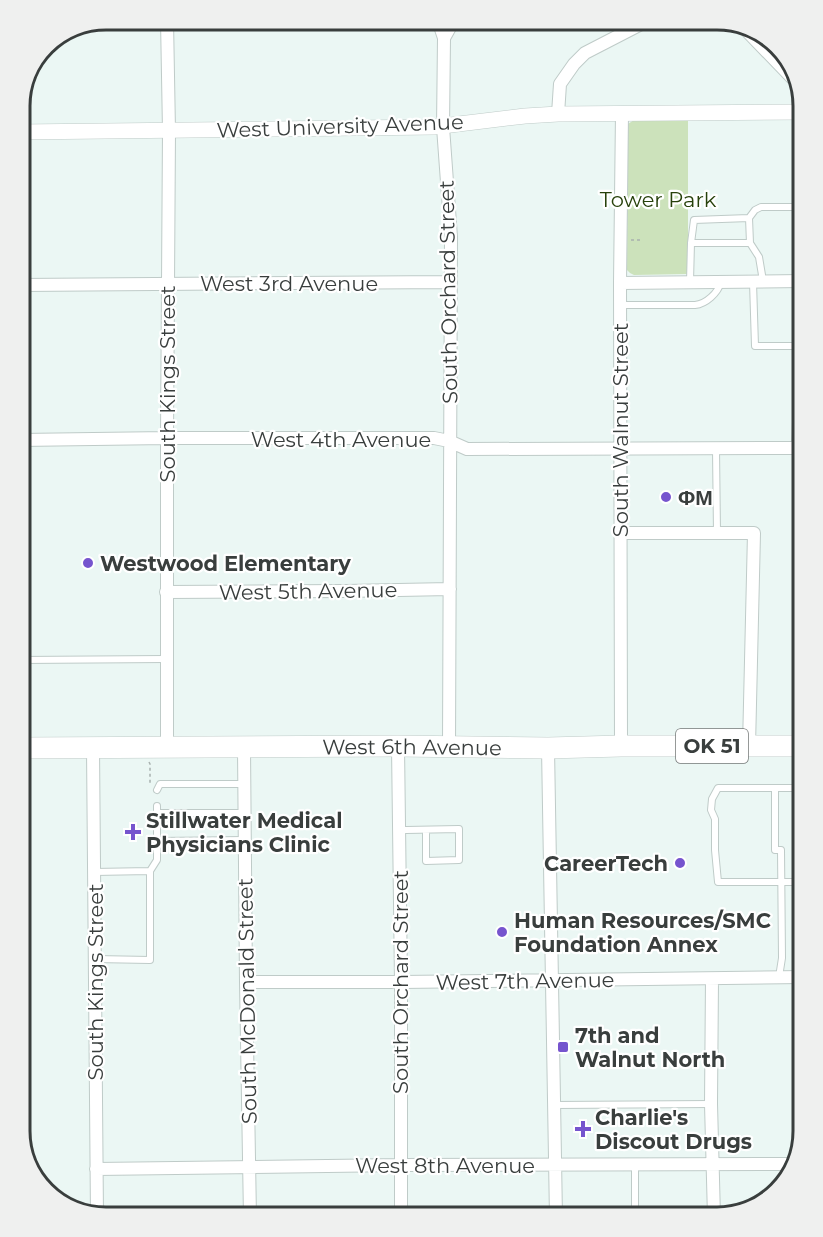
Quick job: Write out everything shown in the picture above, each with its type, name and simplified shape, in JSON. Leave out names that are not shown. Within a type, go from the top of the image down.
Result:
[{"type":"highway","name":"West 6th Avenue","points":[[30,748],[793,746]]},
{"type":"street","name":"South Kings Street","points":[[166,30],[169,131],[167,748]]},
{"type":"street","points":[[441,30],[444,38]]},
{"type":"street","name":"South Orchard Street","points":[[448,30],[444,38],[443,127],[451,237],[449,746]]},
{"type":"street","points":[[558,114],[560,84],[574,64],[585,53],[630,30]]},
{"type":"street","points":[[757,41],[783,69]]},
{"type":"street","name":"West University Avenue","points":[[30,132],[443,127],[558,114],[793,112]]},
{"type":"street","name":"South Walnut Street","points":[[621,746],[622,113]]},
{"type":"street","points":[[621,282],[793,281]]},
{"type":"street","name":"West 3rd Avenue","points":[[30,285],[451,282]]},
{"type":"street","name":"West 4th Avenue","points":[[30,440],[423,438],[449,441],[467,449],[793,448]]},
{"type":"street","points":[[621,533],[754,533],[749,746]]},
{"type":"street","name":"West 5th Avenue","points":[[166,592],[450,589]]},
{"type":"street","name":"South Orchard Street","points":[[398,746],[401,1207]]},
{"type":"street","name":"South Kings Street","points":[[93,748],[97,1207]]},
{"type":"street","name":"South McDonald Street","points":[[244,748],[250,1207]]},
{"type":"street","points":[[548,748],[556,1207]]},
{"type":"street","name":"West 7th Avenue","points":[[246,982],[793,977]]},
{"type":"street","points":[[711,979],[714,1207]]},
{"type":"street","name":"West 8th Avenue","points":[[96,1169],[555,1164],[785,1165]]},
{"type":"lane","points":[[793,207],[761,207],[755,210],[749,218],[750,243],[759,257],[755,346],[793,346]]},
{"type":"lane","points":[[690,282],[694,220],[749,218]]},
{"type":"lane","points":[[691,243],[750,243]]},
{"type":"lane","points":[[621,304],[702,304],[714,294],[721,282]]},
{"type":"lane","points":[[716,449],[717,533]]},
{"type":"lane","points":[[30,660],[166,659]]},
{"type":"lane","points":[[157,790],[160,784],[244,784]]},
{"type":"lane","points":[[793,788],[718,788],[712,799],[711,810],[715,819],[718,882],[793,882]]},
{"type":"lane","points":[[775,788],[775,850],[781,850],[782,958],[779,977]]},
{"type":"lane","points":[[94,959],[150,960],[150,871],[157,860],[157,810],[244,813]]},
{"type":"lane","points":[[399,830],[459,829],[459,860],[426,861],[426,830]]},
{"type":"lane","points":[[157,841],[245,840]]},
{"type":"lane","points":[[94,872],[150,871]]},
{"type":"lane","points":[[555,1105],[711,1104]]},
{"type":"lane","points":[[634,1164],[636,1207]]},
{"type":"path","points":[[148,762],[150,764],[150,785]]},
{"type":"green space","points":[[758,42],[771,52],[782,67]]},
{"type":"green space","name":"Tower Park","points":[[634,120],[688,120],[687,274],[634,275],[627,270],[628,124]]},
{"type":"place","name":"ΦΜ","points":[[666,497]]},
{"type":"place","name":"Westwood Elementary","points":[[88,563]]},
{"type":"place","name":"Stillwater Medical Physicians Clinic","points":[[133,832]]},
{"type":"place","name":"CareerTech","points":[[680,863]]},
{"type":"place","name":"Human Resources/SMC Foundation Annex","points":[[502,932]]},
{"type":"place","name":"7th and Walnut North","points":[[563,1047]]},
{"type":"place","name":"Charlie's Discout Drugs","points":[[583,1129]]}]
